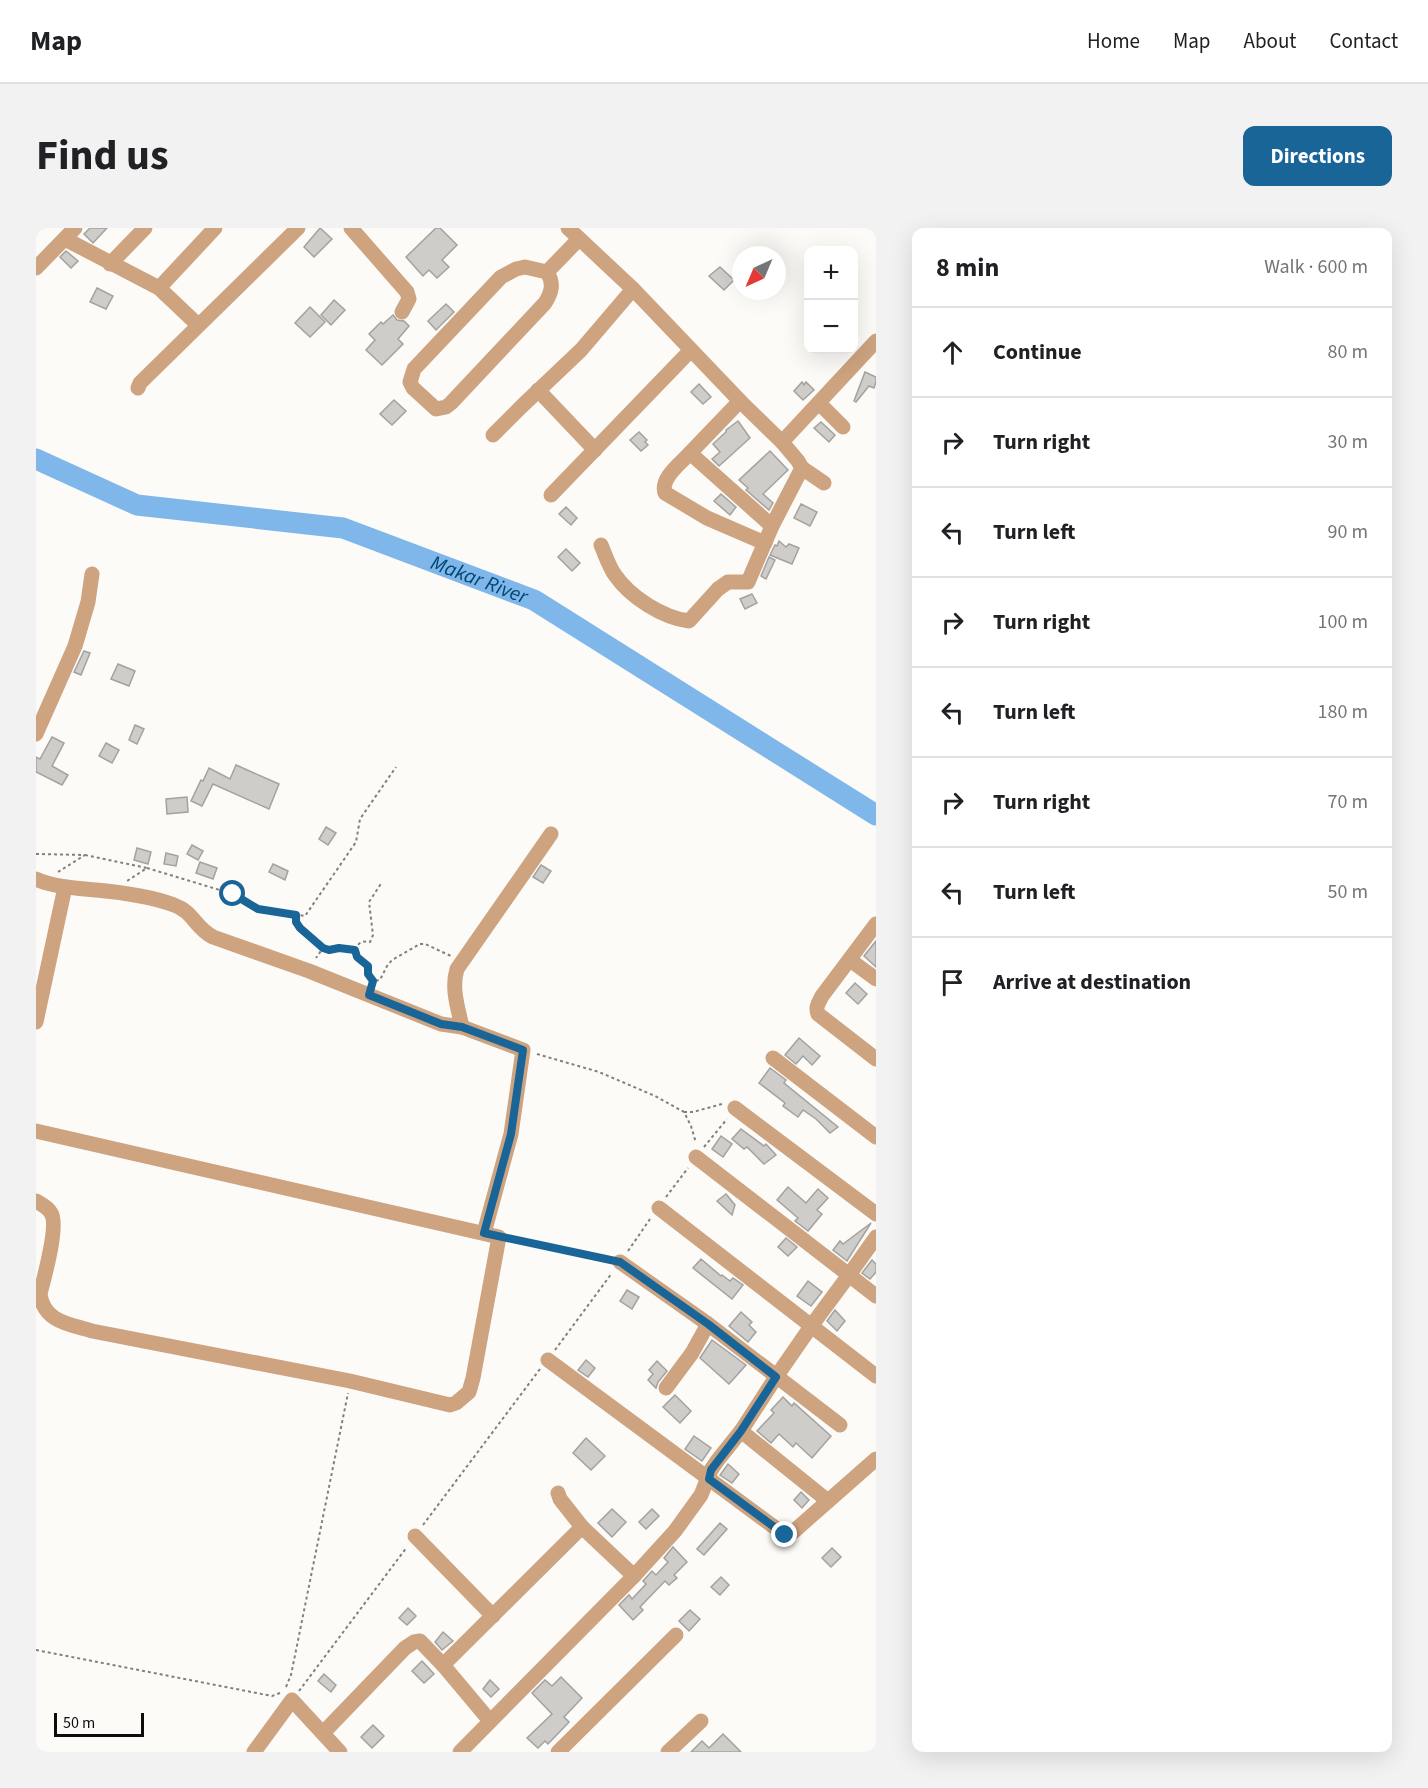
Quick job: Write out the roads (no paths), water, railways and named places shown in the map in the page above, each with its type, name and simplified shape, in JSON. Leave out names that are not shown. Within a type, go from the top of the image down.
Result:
[{"type":"street","points":[[110,264],[145,228]]},
{"type":"street","points":[[159,288],[215,228]]},
{"type":"street","points":[[138,388],[144,379],[297,228]]},
{"type":"street","points":[[351,228],[407,292],[408,299],[402,312]]},
{"type":"street","points":[[568,228],[633,289],[740,401],[783,442],[802,468],[824,483]]},
{"type":"street","points":[[36,268],[70,233],[110,264],[159,288],[198,325]]},
{"type":"street","points":[[547,272],[579,239]]},
{"type":"street","points":[[525,267],[547,272],[551,278],[552,287],[545,303],[446,407],[436,409],[413,388],[410,382],[414,369],[501,276],[516,268],[525,267]]},
{"type":"street","points":[[493,435],[581,350],[633,289]]},
{"type":"street","points":[[783,442],[876,340]]},
{"type":"street","points":[[551,495],[691,350]]},
{"type":"street","points":[[538,390],[595,450]]},
{"type":"street","points":[[740,401],[664,482],[665,493],[707,518],[765,543]]},
{"type":"street","points":[[819,403],[843,427]]},
{"type":"street","points":[[690,453],[772,526]]},
{"type":"street","points":[[601,545],[614,575],[627,588],[647,605],[679,620],[689,621],[718,589],[728,582],[748,582],[772,526],[802,468]]},
{"type":"street","points":[[36,734],[75,646],[92,574]]},
{"type":"street","points":[[462,1027],[454,978],[462,961],[551,834]]},
{"type":"street","points":[[36,1201],[44,1205],[52,1214],[54,1228],[40,1294],[42,1305],[59,1322],[92,1331],[350,1381],[450,1405],[462,1399],[469,1392],[473,1378],[492,1235],[511,1134],[523,1050],[462,1027],[441,1024],[371,988],[309,971],[213,937],[203,932],[191,915],[177,906],[110,891],[65,887],[39,880]]},
{"type":"street","points":[[36,1022],[65,887]]},
{"type":"street","points":[[876,924],[817,1006],[818,1014],[876,1059]]},
{"type":"street","points":[[850,960],[876,979]]},
{"type":"street","points":[[773,1058],[876,1137]]},
{"type":"street","points":[[735,1108],[876,1214]]},
{"type":"street","points":[[36,1131],[492,1235]]},
{"type":"street","points":[[696,1157],[876,1296]]},
{"type":"street","points":[[658,1208],[876,1376]]},
{"type":"street","points":[[460,1752],[634,1576],[682,1522],[701,1495],[717,1461],[741,1431],[812,1325],[876,1237]]},
{"type":"street","points":[[620,1262],[708,1324],[840,1425]]},
{"type":"street","points":[[666,1388],[692,1353],[708,1324]]},
{"type":"street","points":[[548,1360],[785,1535],[793,1532],[876,1459]]},
{"type":"street","points":[[741,1431],[828,1501]]},
{"type":"street","points":[[558,1493],[560,1499],[582,1527],[634,1576]]},
{"type":"street","points":[[443,1665],[582,1527]]},
{"type":"street","points":[[415,1536],[493,1616]]},
{"type":"street","points":[[558,1752],[676,1635]]},
{"type":"street","points":[[323,1733],[405,1647],[420,1641],[490,1721]]},
{"type":"street","points":[[254,1752],[292,1700],[340,1752]]},
{"type":"street","points":[[677,1749],[701,1721]]},
{"type":"waterway","name":"Makar River","points":[[36,459],[137,505],[343,528],[534,600],[876,815]]}]
